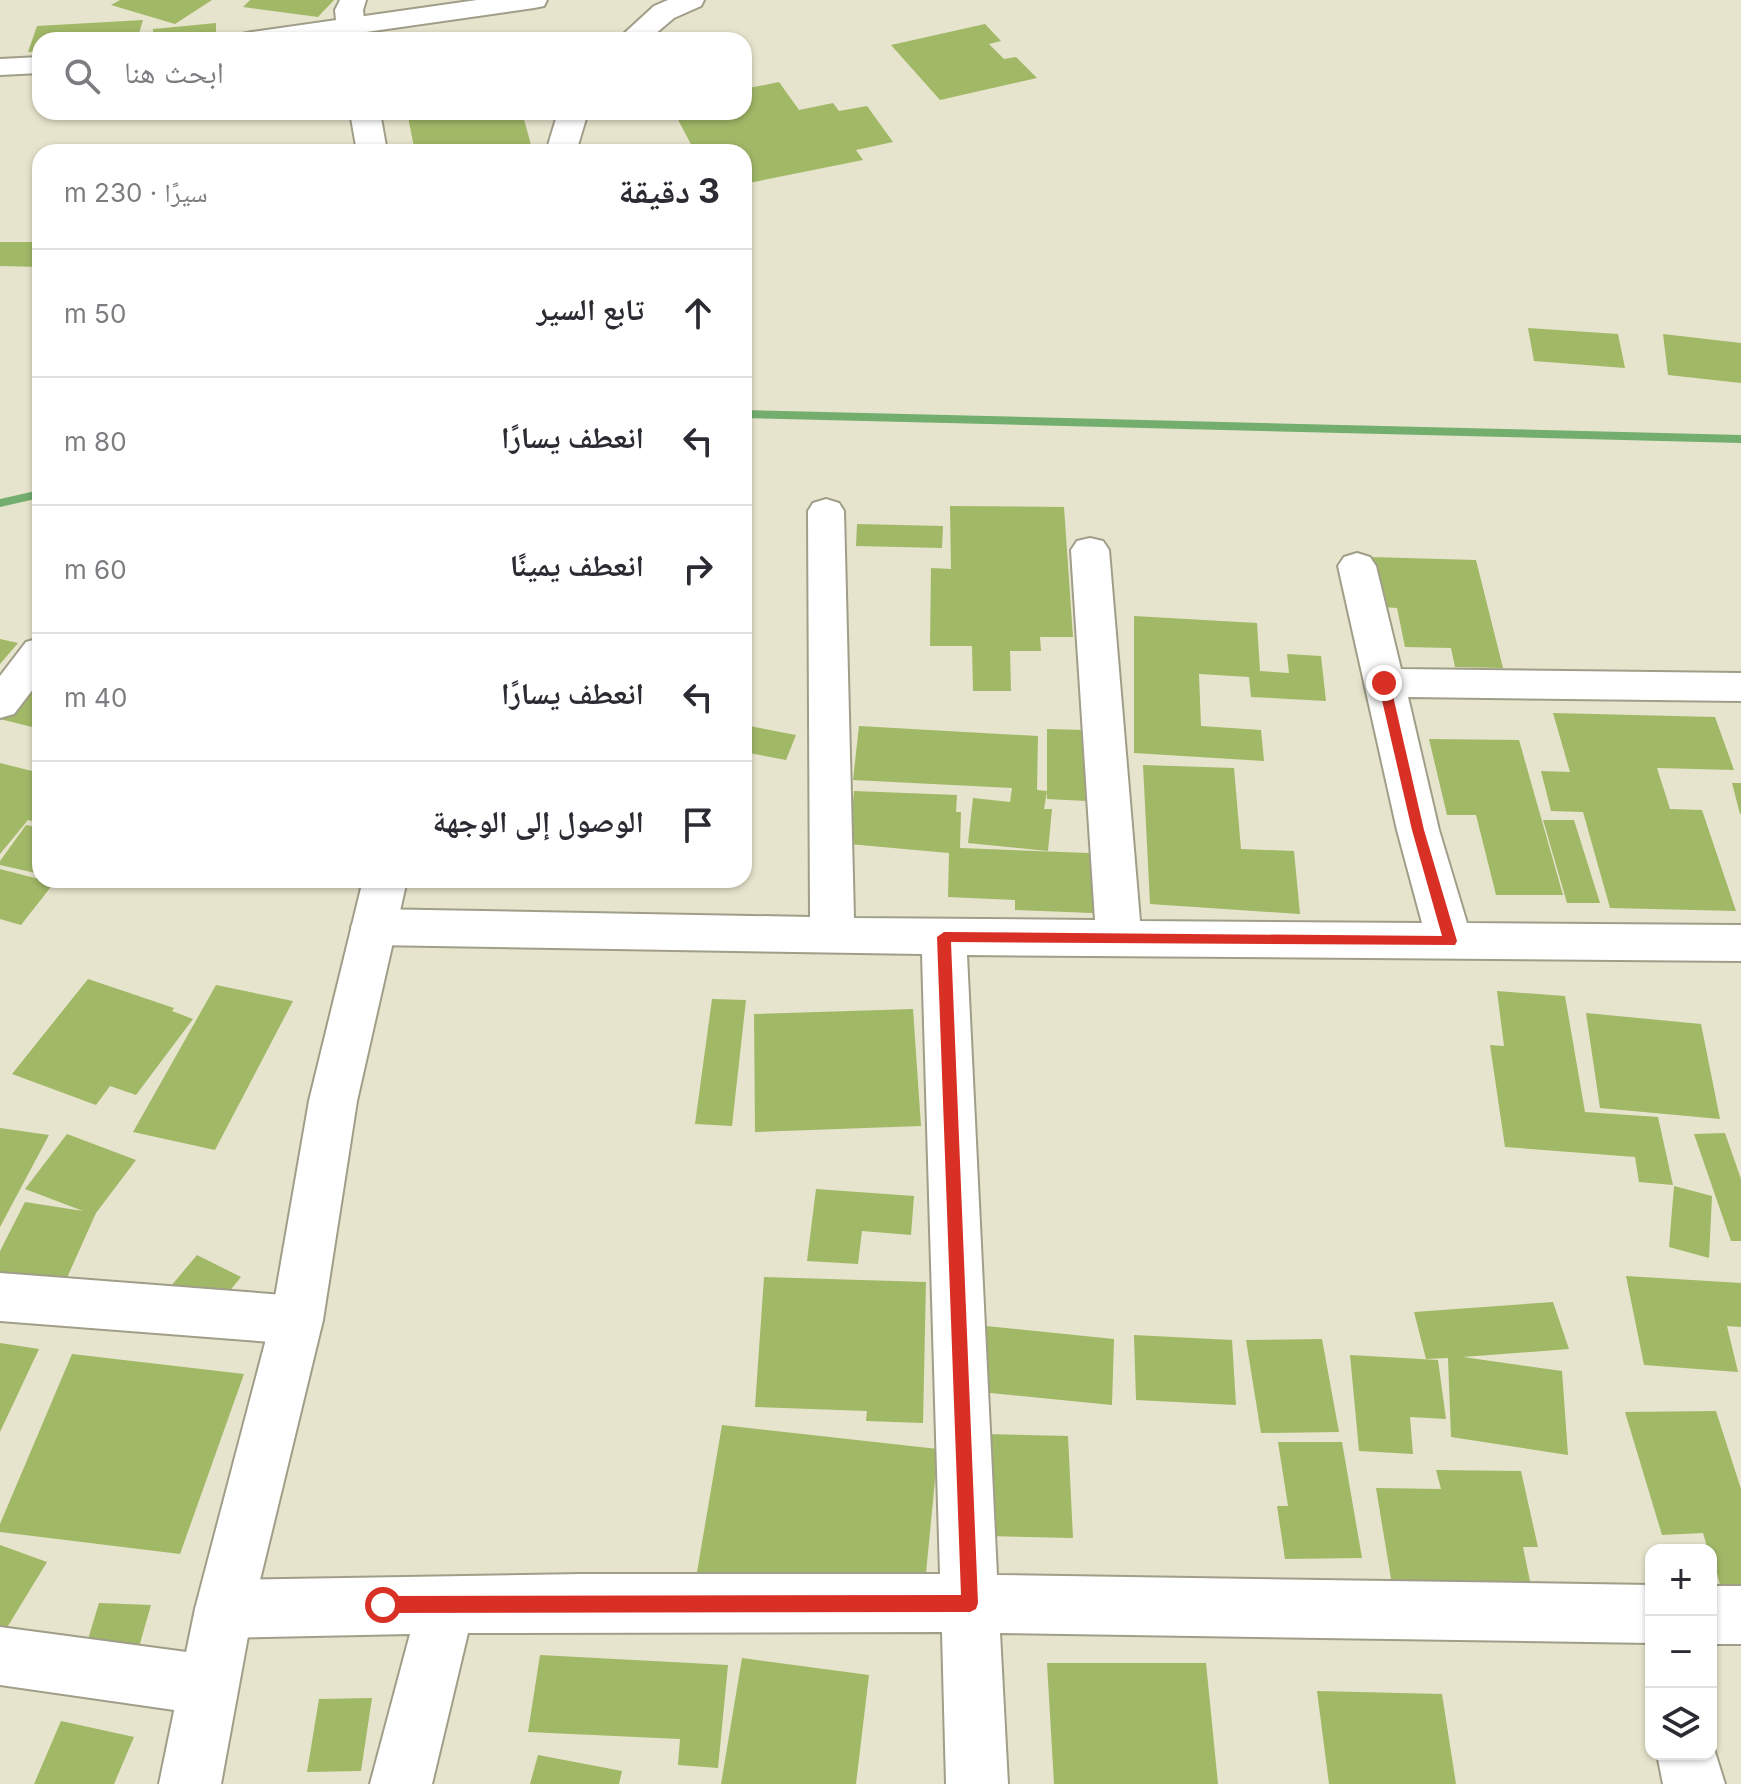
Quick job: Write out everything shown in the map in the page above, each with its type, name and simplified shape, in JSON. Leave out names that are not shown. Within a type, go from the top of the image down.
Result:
[{"type":"street","points":[[294,32],[351,21],[534,0]]},
{"type":"street","points":[[640,32],[664,12],[691,0]]},
{"type":"street","points":[[0,67],[32,65]]},
{"type":"street","points":[[366,120],[371,144]]},
{"type":"street","points":[[563,144],[571,120]]},
{"type":"street","points":[[826,511],[832,935]]},
{"type":"street","points":[[1090,550],[1119,938]]},
{"type":"street","points":[[1357,566],[1418,830],[1450,941]]},
{"type":"street","points":[[0,704],[32,662]]},
{"type":"street","points":[[1384,683],[1741,687]]},
{"type":"street","points":[[190,1784],[224,1609],[297,1320],[333,1101],[379,903],[832,935],[1741,943]]},
{"type":"street","points":[[944,937],[977,1784]]},
{"type":"street","points":[[0,1297],[297,1320]]},
{"type":"street","points":[[224,1609],[446,1604],[970,1603],[1645,1614]]},
{"type":"street","points":[[401,1784],[446,1604]]},
{"type":"street","points":[[1717,1615],[1741,1615]]},
{"type":"street","points":[[0,1656],[209,1685]]},
{"type":"street","points":[[1688,1760],[1694,1784]]},
{"type":"building","points":[[120,0],[212,0],[175,24],[111,5]]},
{"type":"building","points":[[250,0],[334,0],[318,17],[243,7]]},
{"type":"building","points":[[143,20],[139,32],[35,32],[37,26]]},
{"type":"building","points":[[216,23],[216,32],[153,32],[153,29]]},
{"type":"building","points":[[985,24],[1001,41],[989,44],[1004,59],[1016,57],[1037,78],[940,100],[891,45]]},
{"type":"building","points":[[779,82],[799,110],[833,103],[839,111],[867,106],[893,142],[856,150],[863,160],[752,182],[752,144],[691,144],[678,120],[752,120],[752,87]]},
{"type":"building","points":[[409,120],[524,120],[531,144],[413,144]]},
{"type":"building","points":[[0,242],[32,242],[32,267],[0,266]]},
{"type":"building","points":[[1528,328],[1618,334],[1625,368],[1534,361]]},
{"type":"building","points":[[1663,334],[1741,343],[1741,383],[1668,375]]},
{"type":"building","points":[[950,506],[1064,507],[1073,637],[1040,637],[1041,651],[1010,651],[1011,691],[973,691],[972,646],[930,646],[931,568],[951,569]]},
{"type":"building","points":[[857,524],[943,526],[942,548],[856,546]]},
{"type":"building","points":[[1371,557],[1476,560],[1503,668],[1455,667],[1451,648],[1405,647],[1397,608],[1381,607]]},
{"type":"building","points":[[1134,616],[1257,623],[1260,671],[1289,673],[1287,654],[1321,656],[1326,701],[1251,697],[1249,677],[1199,674],[1201,726],[1261,730],[1264,761],[1134,753]]},
{"type":"building","points":[[0,639],[18,643],[0,664]]},
{"type":"building","points":[[32,680],[32,727],[0,717]]},
{"type":"building","points":[[1553,713],[1715,717],[1734,770],[1657,768],[1670,809],[1702,810],[1736,911],[1610,908],[1583,812],[1551,811],[1541,771],[1570,772]]},
{"type":"building","points":[[859,726],[1038,736],[1037,790],[1047,791],[1044,809],[1052,809],[1048,851],[968,843],[973,798],[1010,802],[1012,788],[853,780]]},
{"type":"building","points":[[752,727],[796,735],[786,760],[752,754]]},
{"type":"building","points":[[1047,729],[1084,730],[1086,801],[1047,799]]},
{"type":"building","points":[[1429,739],[1519,740],[1563,895],[1496,895],[1476,815],[1447,815]]},
{"type":"building","points":[[0,763],[32,771],[32,821],[28,820],[0,854]]},
{"type":"building","points":[[1143,765],[1234,768],[1241,849],[1294,851],[1300,914],[1150,904]]},
{"type":"building","points":[[1732,783],[1741,783],[1741,814],[1740,814]]},
{"type":"building","points":[[854,791],[957,795],[956,812],[961,812],[960,848],[1114,854],[1117,914],[1015,910],[1015,900],[948,897],[949,853],[849,844]]},
{"type":"building","points":[[1543,820],[1574,820],[1600,903],[1567,903]]},
{"type":"building","points":[[26,825],[32,826],[32,872],[0,865]]},
{"type":"building","points":[[0,869],[32,877],[32,888],[50,888],[21,925],[0,919]]},
{"type":"building","points":[[88,979],[174,1008],[172,1011],[193,1019],[136,1095],[110,1086],[96,1105],[12,1074]]},
{"type":"building","points":[[216,985],[293,1001],[215,1150],[133,1132]]},
{"type":"building","points":[[1497,991],[1565,996],[1585,1112],[1658,1117],[1673,1185],[1639,1182],[1635,1157],[1505,1147],[1490,1045],[1504,1046]]},
{"type":"building","points":[[712,999],[746,1000],[732,1126],[695,1124]]},
{"type":"building","points":[[913,1009],[921,1126],[755,1132],[754,1014]]},
{"type":"building","points":[[1586,1013],[1701,1024],[1720,1119],[1600,1108]]},
{"type":"building","points":[[0,1128],[49,1135],[0,1227]]},
{"type":"building","points":[[1725,1133],[1741,1179],[1741,1241],[1731,1241],[1694,1134]]},
{"type":"building","points":[[67,1134],[136,1160],[96,1213],[57,1300],[0,1291],[0,1251],[25,1202],[83,1211],[25,1189]]},
{"type":"building","points":[[1674,1186],[1712,1196],[1709,1258],[1669,1247]]},
{"type":"building","points":[[816,1189],[914,1196],[911,1235],[862,1231],[858,1264],[807,1261]]},
{"type":"building","points":[[197,1255],[241,1277],[210,1315],[166,1292]]},
{"type":"building","points":[[1626,1276],[1741,1283],[1741,1327],[1727,1326],[1738,1372],[1644,1365]]},
{"type":"building","points":[[764,1277],[926,1282],[923,1423],[866,1421],[867,1411],[755,1407]]},
{"type":"building","points":[[1553,1302],[1569,1349],[1463,1357],[1562,1371],[1568,1455],[1451,1437],[1448,1358],[1426,1359],[1414,1312]]},
{"type":"building","points":[[976,1325],[1114,1339],[1112,1405],[971,1391]]},
{"type":"building","points":[[1134,1335],[1232,1340],[1236,1405],[1136,1400]]},
{"type":"building","points":[[1322,1339],[1339,1432],[1261,1433],[1246,1340]]},
{"type":"building","points":[[0,1343],[39,1349],[0,1432]]},
{"type":"building","points":[[72,1354],[244,1374],[180,1554],[0,1532],[0,1524]]},
{"type":"building","points":[[1350,1355],[1438,1360],[1446,1419],[1410,1417],[1413,1454],[1359,1451]]},
{"type":"building","points":[[1716,1411],[1741,1489],[1741,1599],[1724,1600],[1717,1573],[1717,1544],[1706,1544],[1703,1533],[1662,1535],[1625,1412]]},
{"type":"building","points":[[722,1425],[938,1449],[923,1604],[696,1578]]},
{"type":"building","points":[[986,1434],[1068,1436],[1073,1538],[988,1536]]},
{"type":"building","points":[[1278,1442],[1342,1442],[1362,1558],[1285,1559],[1277,1506],[1288,1506]]},
{"type":"building","points":[[1436,1470],[1521,1471],[1538,1547],[1523,1547],[1531,1586],[1392,1585],[1376,1488],[1441,1489]]},
{"type":"building","points":[[0,1545],[47,1562],[0,1639]]},
{"type":"building","points":[[99,1603],[151,1605],[135,1661],[82,1659]]},
{"type":"building","points":[[540,1655],[728,1665],[718,1768],[678,1765],[680,1739],[528,1732]]},
{"type":"building","points":[[742,1658],[869,1675],[856,1784],[721,1784]]},
{"type":"building","points":[[1047,1663],[1206,1663],[1218,1784],[1054,1784]]},
{"type":"building","points":[[1317,1691],[1442,1694],[1456,1784],[1329,1784]]},
{"type":"building","points":[[372,1698],[361,1771],[307,1772],[319,1699]]},
{"type":"building","points":[[61,1721],[134,1737],[114,1784],[34,1784]]},
{"type":"building","points":[[538,1755],[622,1771],[619,1784],[530,1784]]},
{"type":"waterway","points":[[752,414],[1741,439]]},
{"type":"waterway","points":[[0,503],[32,496]]},
{"type":"route","points":[[383,1605],[970,1603],[944,937],[1450,941],[1418,830],[1384,683]]}]
